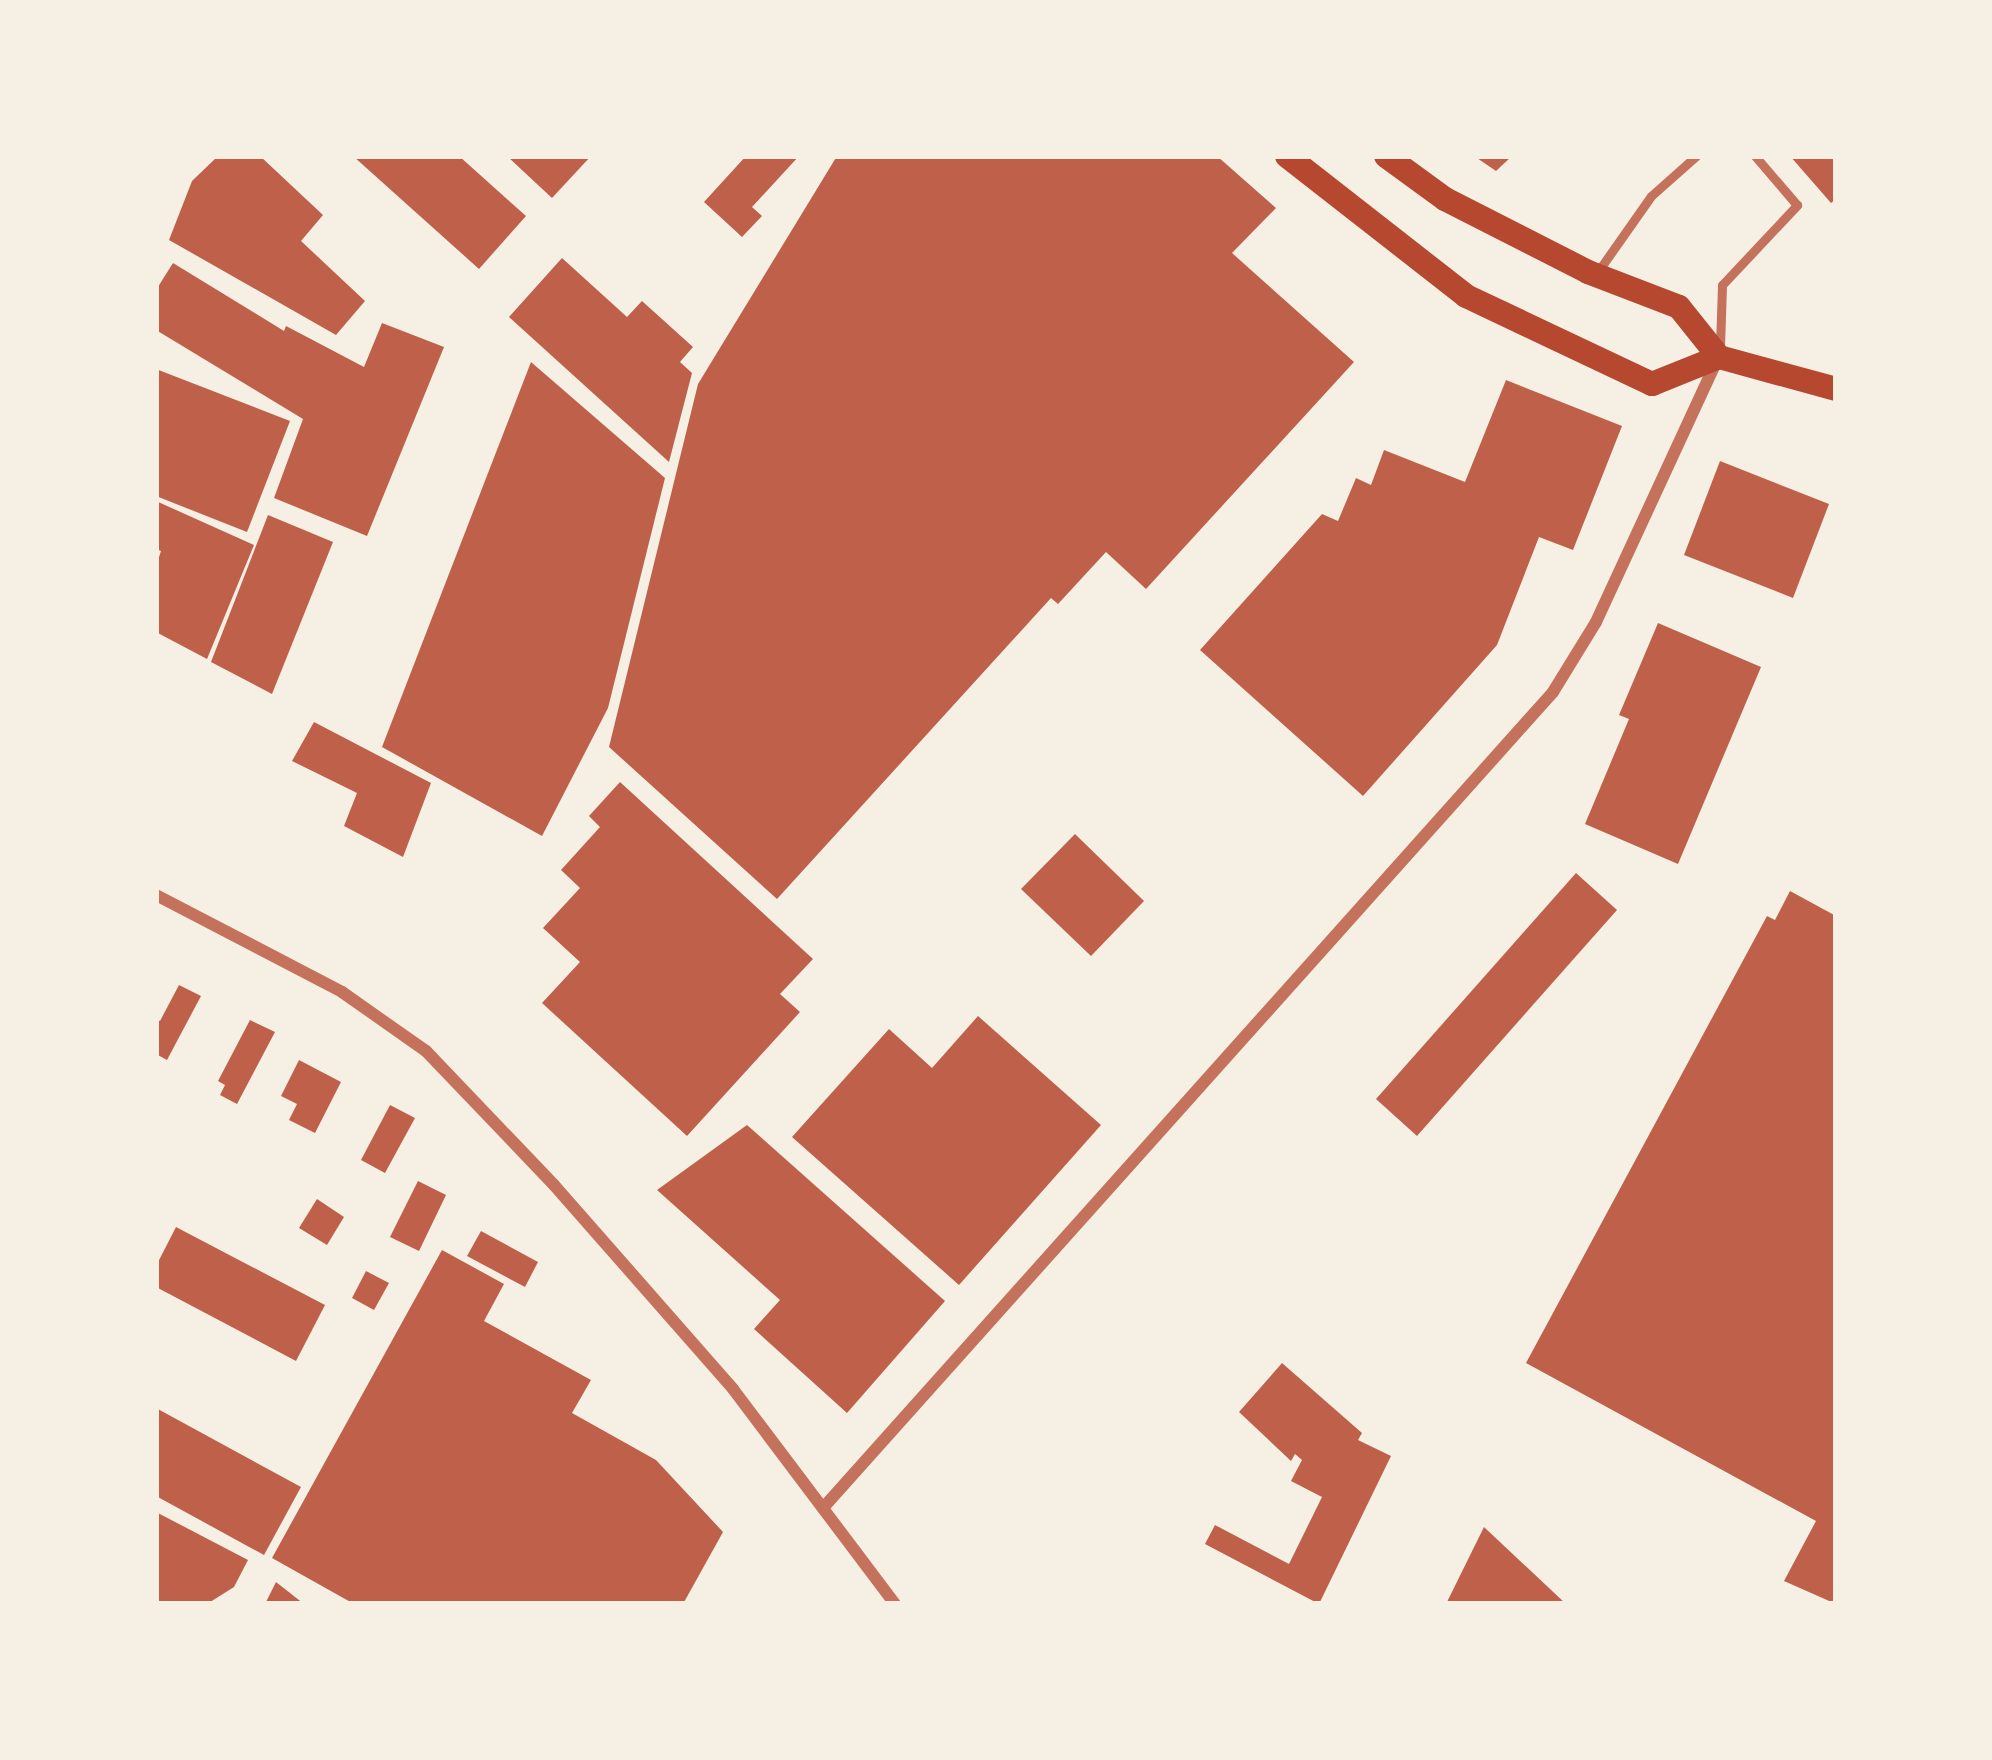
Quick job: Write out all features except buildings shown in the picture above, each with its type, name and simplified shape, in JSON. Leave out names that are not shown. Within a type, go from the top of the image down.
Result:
[{"type":"main road","points":[[1287,156],[1466,296],[1652,384],[1719,356],[1835,385]]},
{"type":"main road","points":[[1386,156],[1444,199],[1596,274],[1679,307],[1719,356]]},
{"type":"street","points":[[823,1508],[1553,692],[1596,622],[1719,356]]},
{"type":"street","points":[[156,895],[342,992],[426,1051],[554,1185],[718,1372],[895,1604]]},
{"type":"lane","points":[[1596,274],[1652,196],[1696,156]]},
{"type":"lane","points":[[1719,356],[1722,285],[1797,205],[1755,156]]}]
